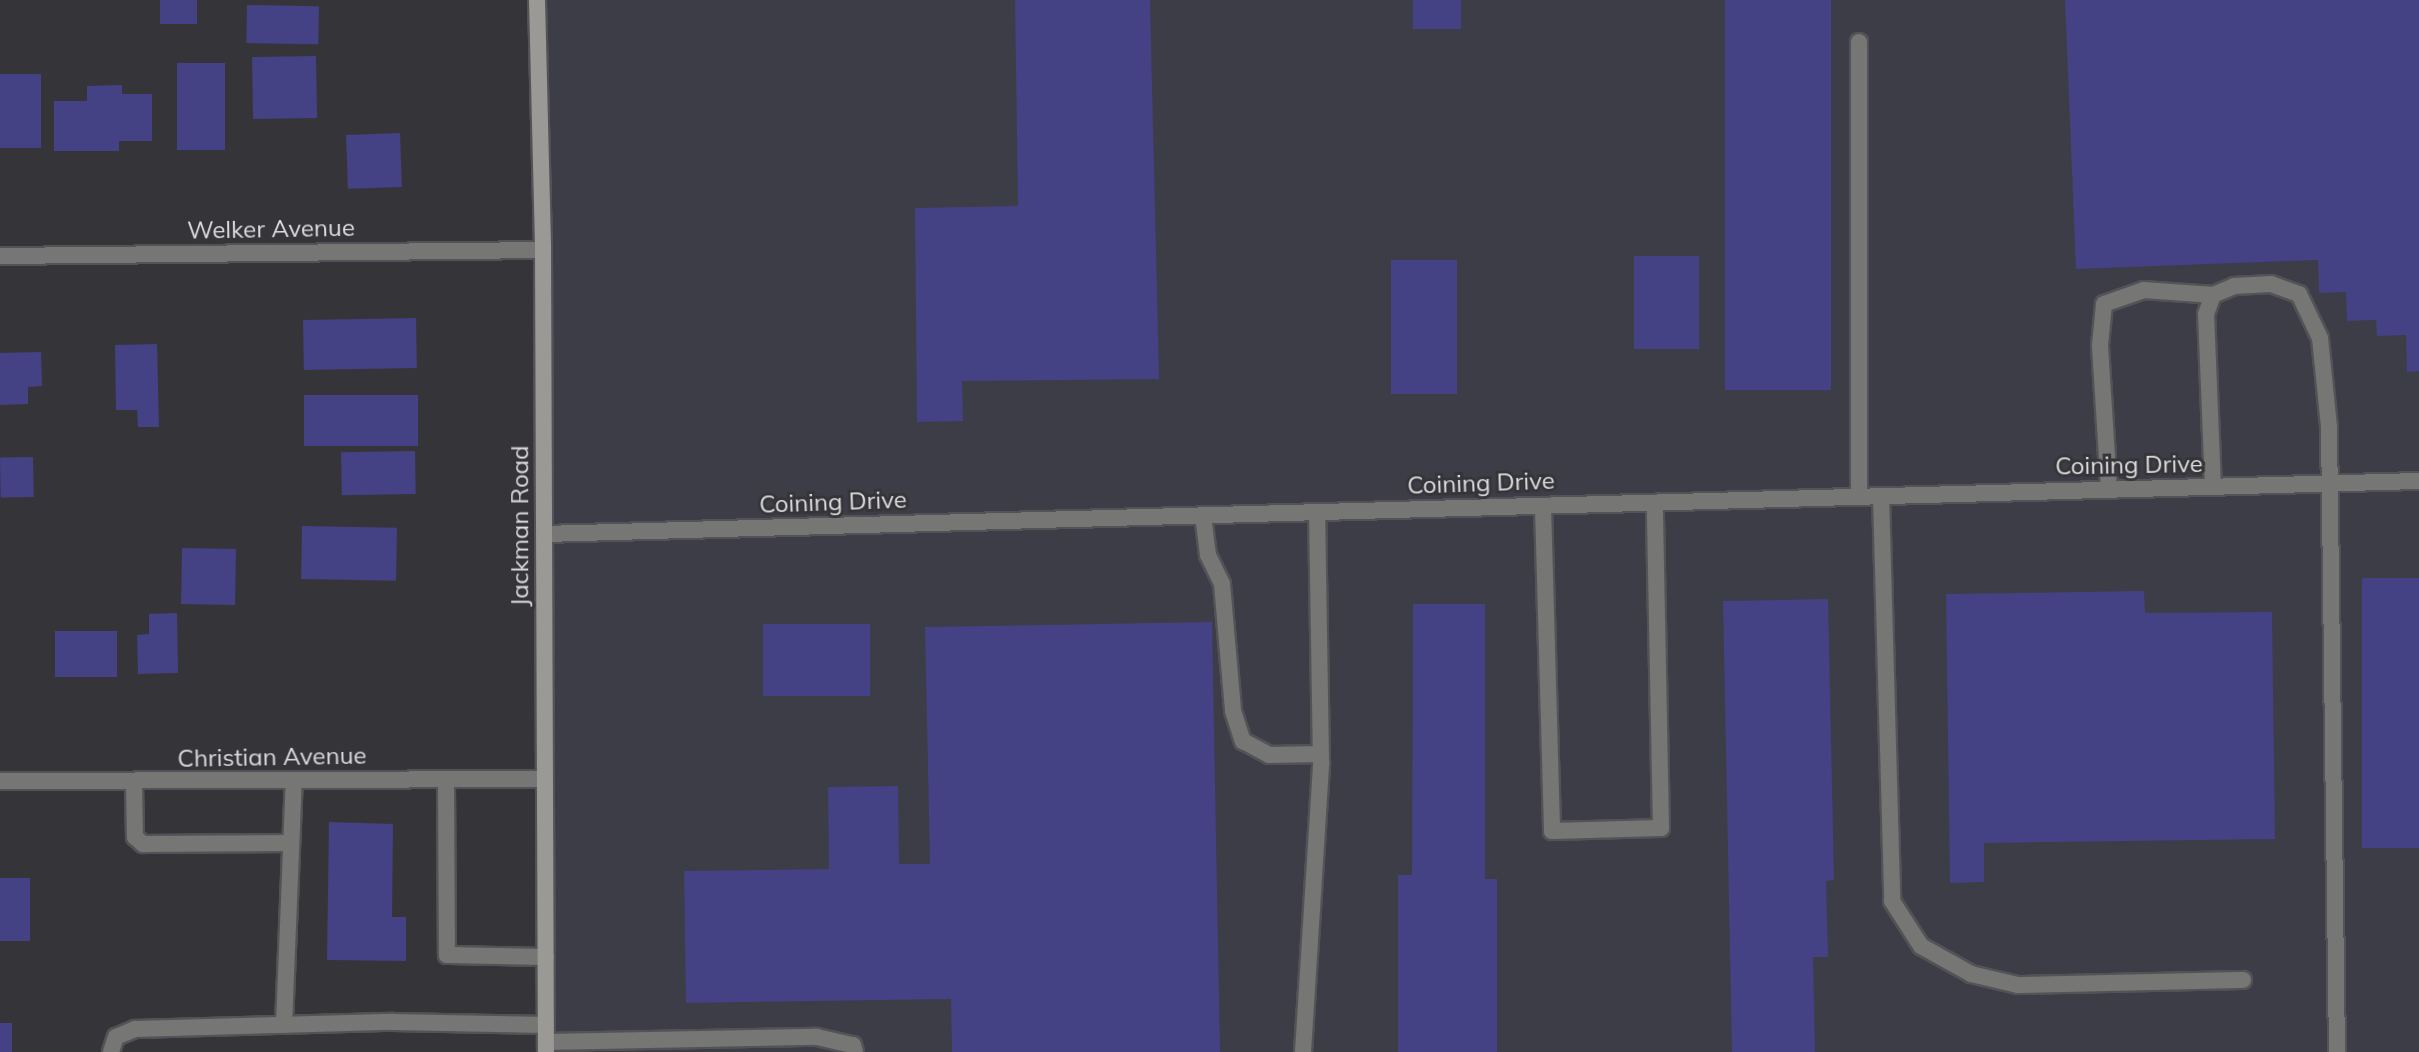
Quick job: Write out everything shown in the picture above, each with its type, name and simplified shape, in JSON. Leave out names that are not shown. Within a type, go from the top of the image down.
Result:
[{"type":"main road","name":"Jackman Road","points":[[537,0],[543,250],[546,1040]]},
{"type":"street","points":[[1859,42],[1859,497]]},
{"type":"street","name":"Welker Avenue","points":[[0,256],[543,250]]},
{"type":"street","points":[[2109,489],[2100,345],[2104,304],[2144,290],[2213,295],[2234,286],[2271,284],[2299,294],[2311,313],[2320,338],[2330,483],[2337,1052]]},
{"type":"street","points":[[2213,295],[2206,314],[2213,487]]},
{"type":"street","name":"Coining Drive","points":[[544,534],[2419,481]]},
{"type":"street","points":[[1881,496],[1892,901],[1921,946],[1971,974],[2018,985],[2243,980]]},
{"type":"street","points":[[1543,506],[1552,831],[1567,831],[1661,828],[1655,503]]},
{"type":"street","points":[[1303,1052],[1321,754],[1317,512]]},
{"type":"street","points":[[1203,515],[1208,555],[1222,584],[1233,711],[1243,741],[1269,755],[1321,754]]},
{"type":"street","points":[[446,779],[447,955],[546,957]]},
{"type":"street","name":"Christian Avenue","points":[[0,781],[545,779]]},
{"type":"street","points":[[284,1025],[294,780]]},
{"type":"street","points":[[134,782],[135,837],[143,844],[291,843]]},
{"type":"street","points":[[111,1052],[116,1037],[135,1029],[393,1022],[546,1040],[817,1037],[853,1045],[855,1052]]},
{"type":"shaded area","points":[[538,0],[2419,0],[2419,1052],[538,1052]]},
{"type":"building","points":[[160,0],[197,0],[197,24],[160,24]]},
{"type":"building","points":[[1015,0],[1150,0],[1159,379],[962,381],[963,421],[917,422],[915,208],[1018,206]]},
{"type":"building","points":[[1413,0],[1461,0],[1461,29],[1413,29]]},
{"type":"building","points":[[1725,0],[1831,0],[1831,390],[1725,390]]},
{"type":"building","points":[[2065,0],[2419,0],[2419,371],[2407,372],[2406,335],[2377,336],[2376,320],[2347,321],[2346,292],[2319,293],[2318,260],[2076,269]]},
{"type":"building","points":[[247,5],[319,6],[318,44],[246,43]]},
{"type":"building","points":[[316,56],[317,118],[253,119],[252,57]]},
{"type":"building","points":[[177,63],[225,63],[225,150],[177,150]]},
{"type":"building","points":[[0,74],[41,74],[41,148],[0,148]]},
{"type":"building","points":[[122,85],[122,94],[152,94],[152,141],[119,141],[119,151],[54,151],[54,101],[87,101],[87,86]]},
{"type":"building","points":[[400,133],[402,187],[348,189],[346,135]]},
{"type":"building","points":[[1634,256],[1699,256],[1699,349],[1634,349]]},
{"type":"building","points":[[1391,260],[1457,260],[1457,394],[1391,394]]},
{"type":"building","points":[[416,318],[417,368],[304,370],[303,320]]},
{"type":"building","points":[[157,344],[159,427],[138,427],[137,410],[116,410],[115,345]]},
{"type":"building","points":[[41,352],[42,386],[28,387],[28,404],[0,405],[0,353]]},
{"type":"building","points":[[304,395],[418,395],[418,446],[304,446]]},
{"type":"building","points":[[415,451],[416,494],[342,495],[341,452]]},
{"type":"building","points":[[33,457],[34,497],[1,498],[0,458]]},
{"type":"building","points":[[302,526],[397,528],[396,581],[301,579]]},
{"type":"building","points":[[182,548],[236,549],[235,605],[181,604]]},
{"type":"building","points":[[2362,578],[2419,578],[2419,848],[2362,848]]},
{"type":"building","points":[[2144,591],[2145,613],[2272,612],[2275,839],[1984,843],[1984,882],[1950,883],[1946,594]]},
{"type":"building","points":[[1828,599],[1834,880],[1826,881],[1828,957],[1813,957],[1815,1052],[1732,1052],[1723,601]]},
{"type":"building","points":[[1413,604],[1485,604],[1485,879],[1497,879],[1497,1052],[1398,1052],[1398,875],[1412,875]]},
{"type":"building","points":[[177,613],[178,673],[138,674],[137,635],[149,634],[149,614]]},
{"type":"building","points":[[1212,622],[1220,1052],[952,1052],[951,999],[686,1003],[684,871],[829,869],[828,787],[898,786],[899,864],[930,864],[925,627]]},
{"type":"building","points":[[763,624],[870,624],[870,696],[763,696]]},
{"type":"building","points":[[55,631],[117,631],[117,677],[55,677]]},
{"type":"building","points":[[329,822],[393,824],[392,917],[406,917],[406,961],[327,960]]},
{"type":"building","points":[[0,878],[30,878],[30,941],[0,941]]},
{"type":"building","points":[[0,1023],[12,1023],[12,1052],[0,1052]]}]
